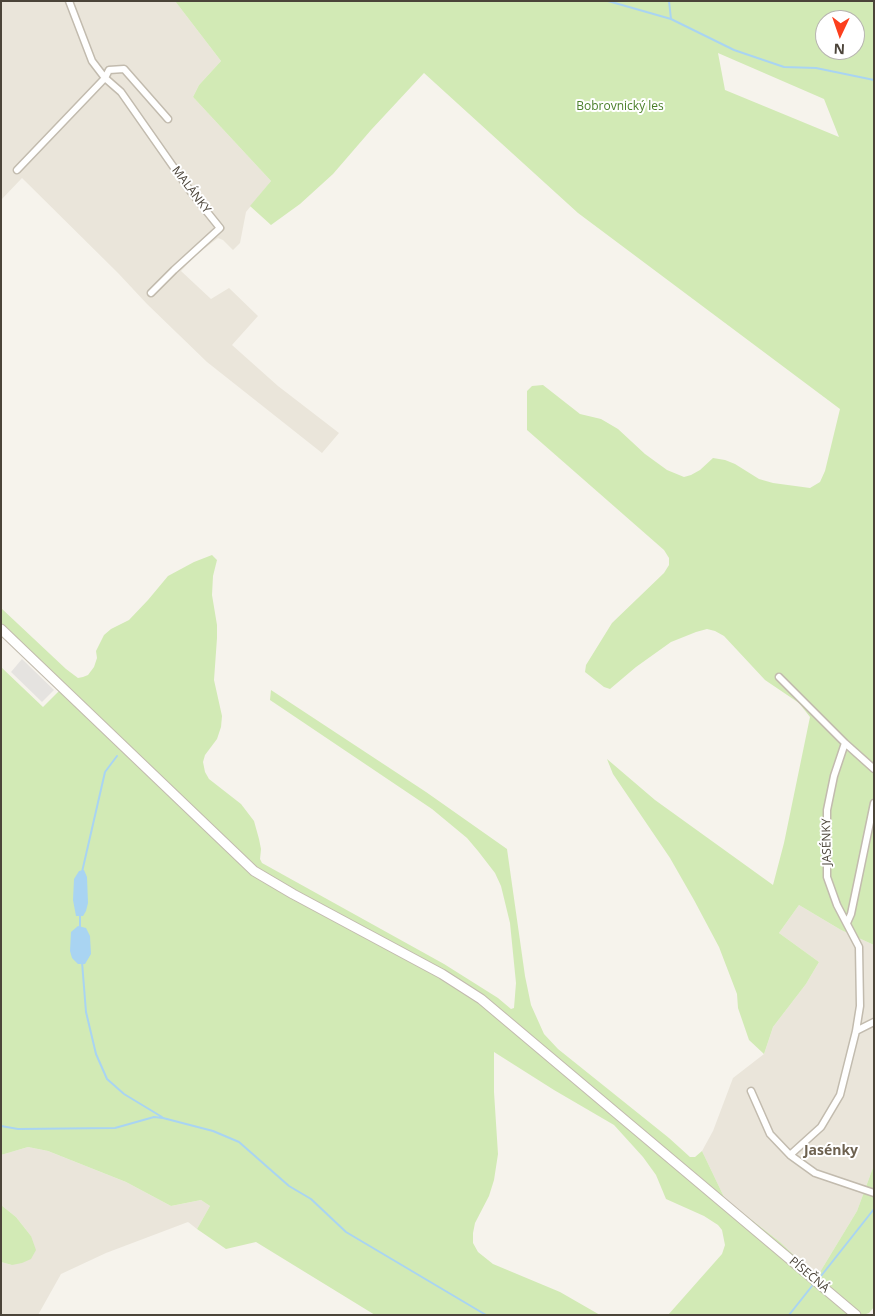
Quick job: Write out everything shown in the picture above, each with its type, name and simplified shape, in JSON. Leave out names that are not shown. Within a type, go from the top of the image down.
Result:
[{"type":"street","name":"MALÁNKY","points":[[70,1],[92,61],[105,78],[121,92],[191,192],[220,228],[152,293]]},
{"type":"street","points":[[17,170],[105,78],[109,70],[124,69],[168,118]]},
{"type":"street","name":"PÍSEČNÁ","points":[[1,629],[254,871],[285,890],[450,979],[481,999],[856,1315]]},
{"type":"street","points":[[779,677],[874,769]]},
{"type":"street","name":"JASÉNKY","points":[[790,1155],[820,1127],[837,1102],[843,1087],[860,1006],[859,947],[837,905],[827,877],[827,810],[834,776],[845,743]]},
{"type":"street","points":[[847,923],[851,914],[874,802]]},
{"type":"street","points":[[856,1031],[874,1022]]},
{"type":"street","points":[[750,1091],[770,1134],[790,1155],[816,1174],[874,1193]]},
{"type":"shaded area","points":[[1,1],[175,1],[221,61],[199,85],[193,97],[271,181],[246,212],[240,243],[233,250],[223,240],[218,238],[196,255],[181,271],[211,299],[229,288],[258,316],[232,345],[278,386],[339,433],[322,453],[207,362],[22,178],[1,200]]},
{"type":"shaded area","points":[[22,659],[54,690],[42,702],[11,672]]},
{"type":"shaded area","points":[[799,905],[841,930],[874,945],[874,1165],[857,1211],[817,1277],[780,1242],[725,1199],[702,1151],[713,1131],[733,1078],[764,1054],[773,1027],[806,984],[819,962],[779,933]]},
{"type":"shaded area","points":[[28,1147],[48,1151],[126,1182],[171,1206],[201,1200],[210,1206],[197,1229],[188,1222],[106,1253],[61,1274],[38,1315],[1,1315],[1,1262],[12,1265],[31,1236],[16,1217],[1,1205],[1,1155]]},
{"type":"green space","name":"Bobrovnický les","points":[[175,1],[874,1],[874,945],[841,930],[799,905],[779,933],[819,962],[806,984],[773,1027],[764,1054],[749,1040],[738,1008],[737,994],[719,947],[694,900],[670,858],[613,774],[607,759],[655,800],[773,885],[784,843],[810,717],[799,703],[765,680],[724,636],[707,629],[671,642],[636,667],[610,689],[604,687],[585,672],[586,665],[612,623],[664,573],[669,565],[669,558],[664,550],[527,430],[527,391],[532,386],[543,385],[580,414],[601,419],[618,429],[645,454],[667,470],[684,477],[700,470],[713,458],[735,464],[759,479],[773,483],[810,488],[820,482],[825,471],[840,409],[578,213],[424,73],[333,174],[300,204],[271,225],[250,206],[271,181],[193,97],[199,85],[221,61]],"holes":[[[718,53],[824,99],[839,137],[725,90]]]},
{"type":"green space","points":[[212,555],[217,560],[213,576],[212,595],[217,625],[214,680],[222,716],[217,739],[205,755],[203,762],[209,779],[241,804],[254,821],[261,849],[260,859],[262,863],[444,964],[498,998],[511,1009],[514,1008],[516,983],[510,923],[501,886],[495,873],[467,838],[432,809],[270,700],[271,690],[426,792],[507,849],[525,976],[531,1005],[544,1034],[558,1049],[690,1157],[695,1157],[702,1151],[725,1199],[780,1242],[817,1277],[857,1211],[874,1165],[874,1307],[869,1313],[863,1315],[668,1315],[722,1254],[725,1245],[722,1230],[704,1216],[666,1199],[656,1175],[643,1157],[614,1125],[494,1052],[494,1092],[498,1154],[494,1180],[489,1196],[475,1223],[473,1243],[478,1252],[493,1264],[560,1292],[600,1315],[375,1315],[256,1242],[226,1249],[197,1229],[210,1206],[201,1200],[171,1206],[126,1182],[48,1151],[28,1147],[1,1155],[1,667],[43,707],[62,688],[1,629],[1,608],[66,669],[78,678],[83,677],[88,675],[94,667],[97,658],[96,651],[104,635],[111,629],[129,620],[168,576]]},
{"type":"green space","points":[[1,1205],[16,1217],[31,1236],[36,1250],[31,1259],[12,1265],[1,1262]]},
{"type":"water","points":[[84,870],[87,877],[88,903],[83,916],[76,916],[73,900],[74,879],[79,871]]},
{"type":"water","points":[[78,926],[86,928],[90,936],[91,954],[85,964],[78,964],[72,958],[70,951],[71,932]]},
{"type":"waterway","points":[[608,1],[671,19],[734,50],[784,67],[816,68],[874,80]]},
{"type":"waterway","points":[[669,1],[671,19]]},
{"type":"waterway","points":[[82,872],[105,772],[117,756]]},
{"type":"waterway","points":[[80,915],[80,927]]},
{"type":"waterway","points":[[82,962],[86,1012],[96,1054],[107,1079],[124,1094],[162,1117]]},
{"type":"waterway","points":[[1,1126],[18,1129],[115,1128],[154,1117],[213,1131],[239,1142],[289,1186],[311,1199],[346,1232],[486,1315]]},
{"type":"waterway","points":[[821,1276],[874,1209]]},
{"type":"waterway","points":[[789,1315],[812,1286]]},
{"type":"district","name":"Jasénky","points":[[831,1151]]}]
